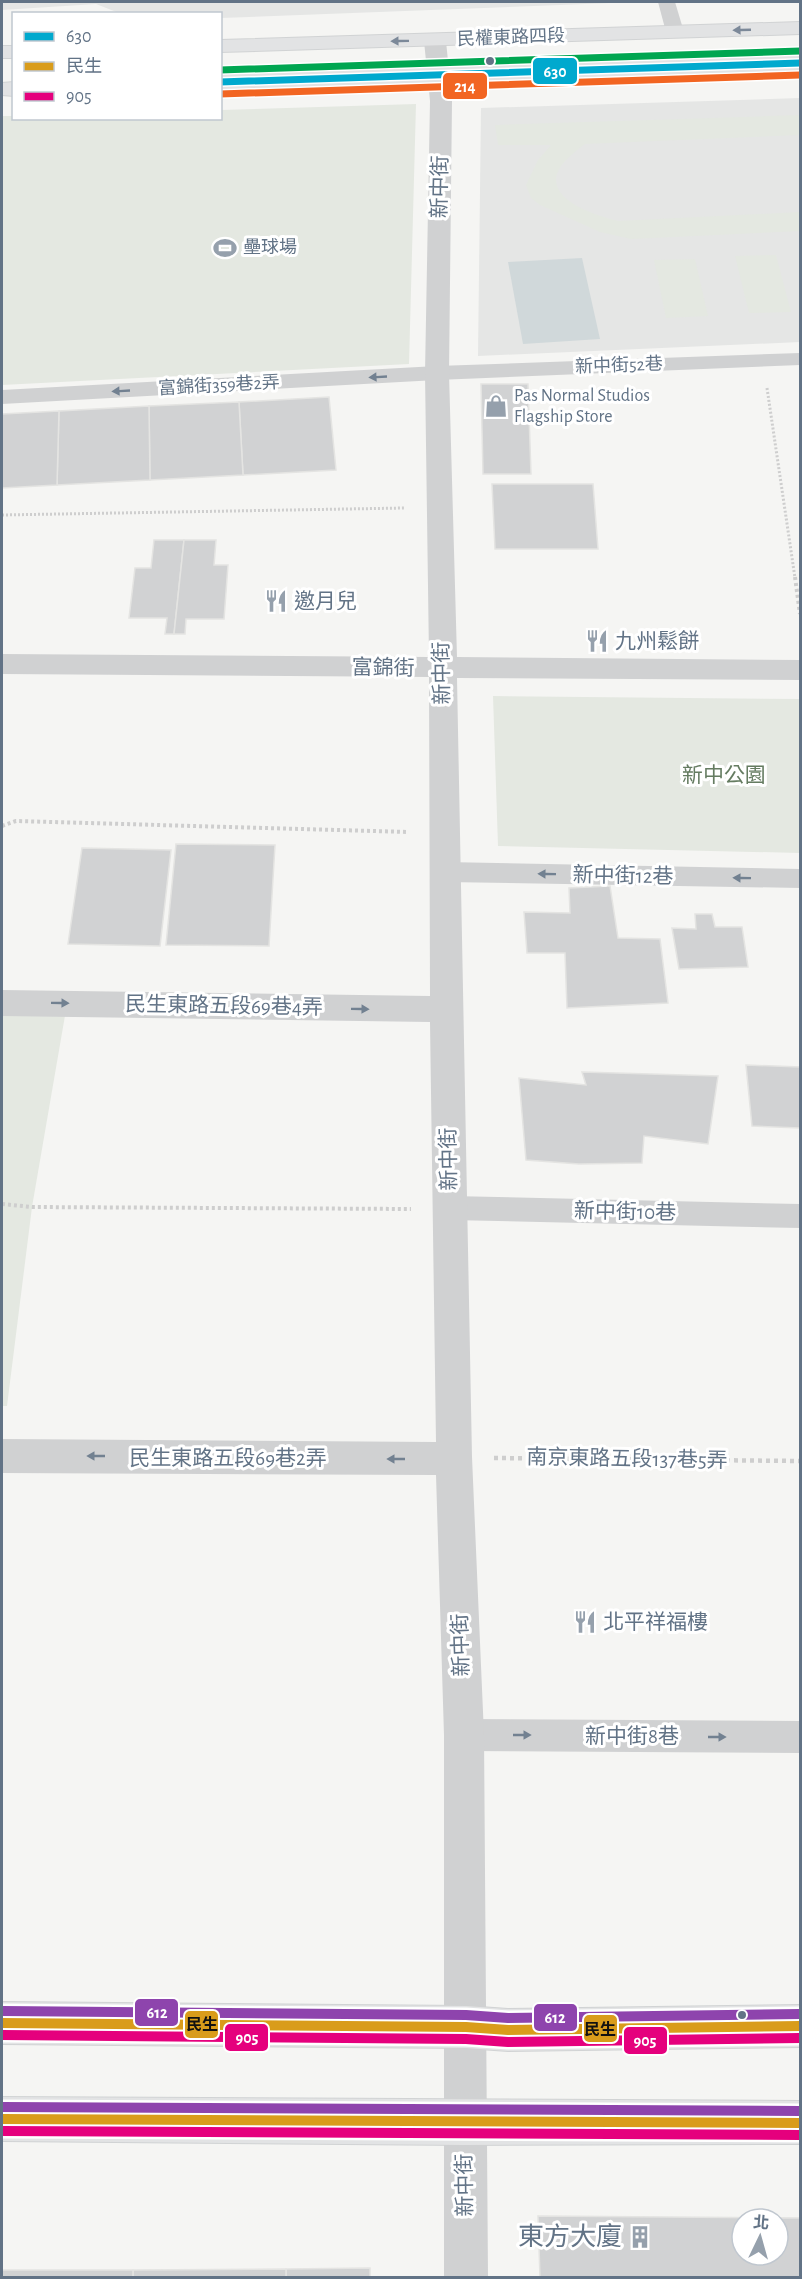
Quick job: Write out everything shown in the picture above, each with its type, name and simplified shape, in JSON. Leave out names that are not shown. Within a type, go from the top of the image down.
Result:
[{"type":"main road","name":"民權東路四段","points":[[222,46],[801,28]]},
{"type":"main road","name":"民權東路四段","points":[[222,82],[801,63]]},
{"type":"main road","points":[[2,2023],[466,2027],[508,2030],[801,2026]]},
{"type":"main road","points":[[2,2119],[801,2123]]},
{"type":"street","name":"新中街","points":[[435,41],[441,118],[437,373],[446,872],[446,1008],[454,1457],[464,1734],[466,2277]]},
{"type":"street","name":"富錦街","points":[[2,664],[801,670]]},
{"type":"street","name":"民生東路五段69巷4弄","points":[[2,1003],[421,1010],[446,1008]]},
{"type":"street","name":"民生東路五段69巷2弄","points":[[2,1456],[418,1459],[454,1457]]},
{"type":"lane","points":[[666,2],[675,32]]},
{"type":"lane","name":"新中街52巷","points":[[437,373],[801,359]]},
{"type":"lane","name":"富錦街359巷2弄","points":[[2,397],[437,373]]},
{"type":"lane","name":"新中街12巷","points":[[446,872],[801,879]]},
{"type":"lane","name":"新中街10巷","points":[[450,1208],[801,1216]]},
{"type":"lane","name":"新中街8巷","points":[[464,1734],[801,1737]]},
{"type":"path","points":[[763,361],[801,614]]},
{"type":"path","points":[[2,515],[438,508]]},
{"type":"path","points":[[2,826],[16,821],[445,833]]},
{"type":"path","points":[[2,1204],[32,1207],[450,1208]]},
{"type":"path","name":"南京東路五段137巷5弄","points":[[454,1457],[801,1461]]},
{"type":"shaded area","points":[[2,2],[637,2],[222,18],[222,12],[116,12],[96,4],[2,10]]},
{"type":"shaded area","points":[[800,98],[800,342],[478,356],[481,108]]},
{"type":"shaded area","points":[[582,258],[600,339],[523,344],[508,262]]},
{"type":"green space","points":[[416,104],[409,364],[2,385],[2,116],[12,116],[12,120],[222,120],[222,110]]},
{"type":"green space","points":[[800,115],[800,135],[585,144],[561,166],[556,177],[558,187],[573,204],[608,219],[618,221],[800,212],[800,231],[631,239],[600,232],[540,205],[531,198],[526,185],[538,160],[551,145],[498,145],[495,125]]},
{"type":"green space","points":[[776,255],[791,312],[749,313],[735,256]]},
{"type":"green space","points":[[695,259],[708,316],[666,318],[654,260]]},
{"type":"green space","name":"新中公園","points":[[493,696],[800,699],[800,853],[498,846]]},
{"type":"green space","points":[[2,1003],[67,1004],[32,1207],[7,1406],[2,1406]]},
{"type":"building","points":[[481,384],[528,384],[531,474],[483,474]]},
{"type":"building","points":[[329,397],[336,470],[243,475],[239,402]]},
{"type":"building","points":[[239,402],[243,475],[150,480],[149,406]]},
{"type":"building","points":[[149,406],[150,480],[57,485],[59,411]]},
{"type":"building","points":[[59,411],[57,485],[2,488],[2,414]]},
{"type":"building","points":[[492,484],[593,484],[598,549],[495,549]]},
{"type":"building","points":[[154,540],[184,540],[174,634],[165,634],[167,618],[129,618],[135,568],[151,568]]},
{"type":"building","points":[[184,540],[216,540],[214,565],[228,565],[224,619],[186,619],[185,634],[174,634]]},
{"type":"building","points":[[176,844],[275,845],[269,946],[166,945]]},
{"type":"building","points":[[82,848],[171,850],[160,946],[68,944]]},
{"type":"building","points":[[610,886],[618,938],[660,939],[668,1003],[567,1008],[565,953],[527,953],[524,912],[570,913],[569,888]]},
{"type":"building","points":[[695,914],[712,914],[715,927],[742,927],[748,967],[679,969],[672,928],[696,929]]},
{"type":"building","points":[[746,1065],[800,1067],[800,1128],[752,1126]]},
{"type":"building","points":[[582,1072],[718,1076],[708,1144],[644,1136],[642,1163],[579,1164],[526,1160],[519,1078],[586,1085]]},
{"type":"building","name":"東方大廈","points":[[538,2216],[730,2217],[730,2267],[790,2267],[790,2218],[800,2218],[800,2278],[540,2278]]},
{"type":"building","points":[[370,2268],[370,2278],[286,2278],[286,2269]]},
{"type":"building","points":[[286,2269],[286,2278],[133,2278],[133,2270]]},
{"type":"building","points":[[2,2270],[133,2270],[133,2278],[2,2278]]},
{"type":"transit line","points":[[222,70],[800,51]]},
{"type":"transit line","name":"630","points":[[222,82],[800,63]]},
{"type":"transit line","name":"214","points":[[222,94],[800,75]]},
{"type":"transit line","name":"612","points":[[2,2011],[466,2015],[508,2018],[800,2014]]},
{"type":"transit line","name":"民生","points":[[2,2023],[466,2027],[508,2030],[800,2026]]},
{"type":"transit line","name":"905","points":[[2,2035],[466,2039],[508,2042],[800,2038]]},
{"type":"transit line","name":"612","points":[[2,2107],[800,2111]]},
{"type":"transit line","name":"民生","points":[[2,2119],[800,2123]]},
{"type":"transit line","name":"905","points":[[2,2131],[800,2135]]},
{"type":"place","name":"壘球場","points":[[225,248]]},
{"type":"place","name":"Pas Normal Studios Flagship Store","points":[[496,406]]},
{"type":"place","name":"邀月兒","points":[[276,601]]},
{"type":"place","name":"九州鬆餅","points":[[597,641]]},
{"type":"place","name":"北平祥福樓","points":[[585,1622]]},
{"type":"place","name":"東方大廈","points":[[640,2237]]}]
